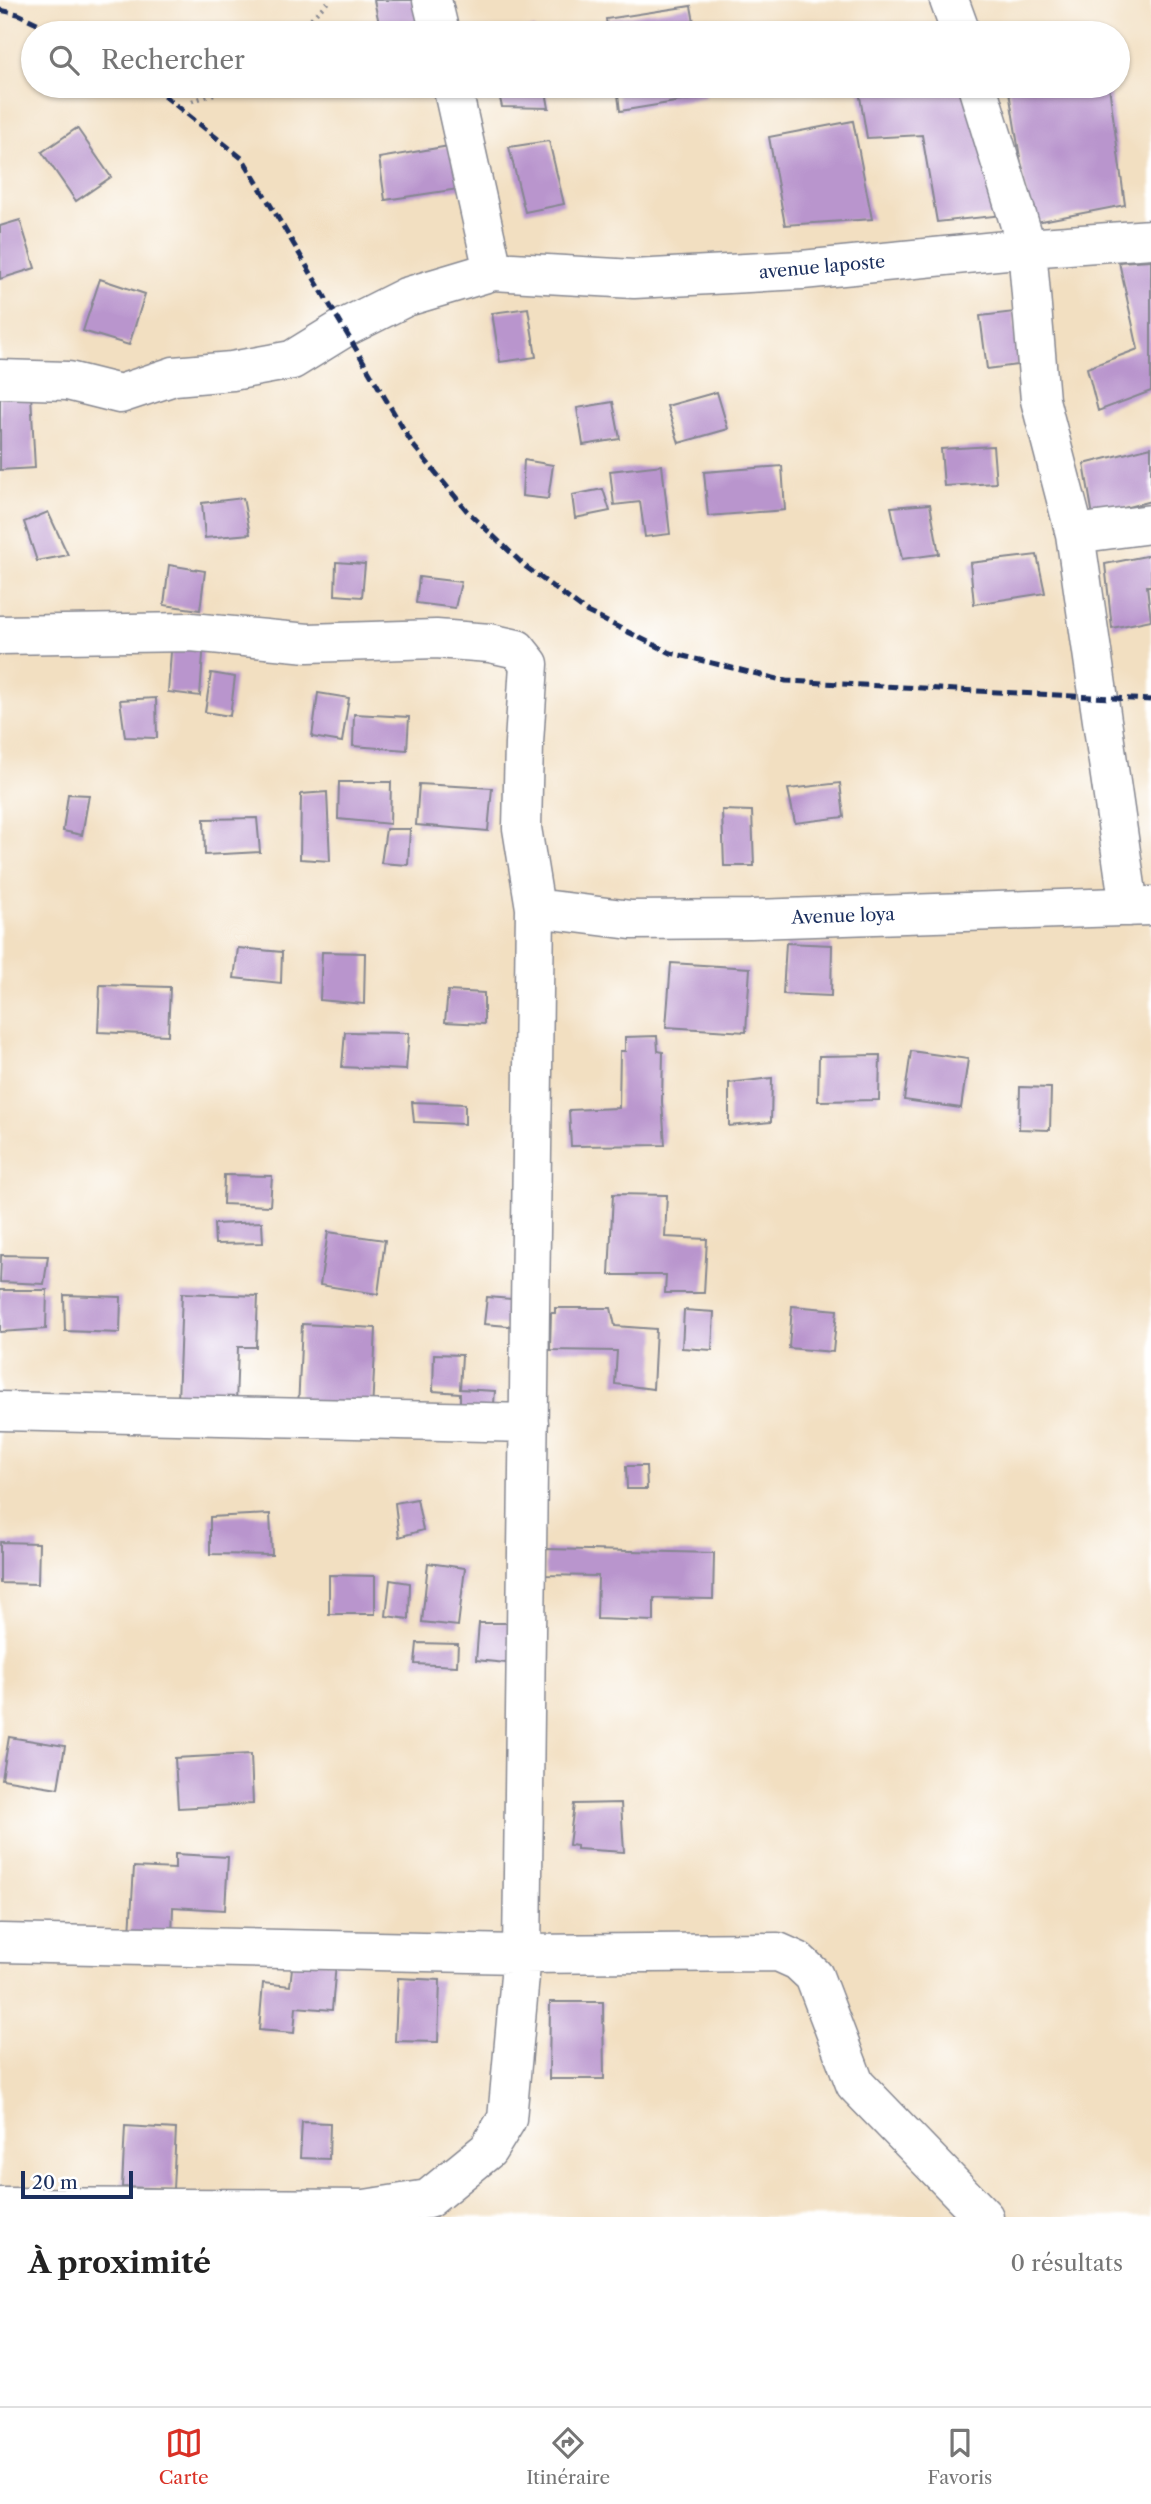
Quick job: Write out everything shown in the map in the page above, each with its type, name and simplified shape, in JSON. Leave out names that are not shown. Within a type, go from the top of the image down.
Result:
[{"type":"street","points":[[432,0],[437,21]]},
{"type":"street","points":[[949,0],[957,21]]},
{"type":"street","points":[[455,98],[493,271]]},
{"type":"street","points":[[981,98],[1027,248],[1041,400],[1075,534],[1140,906]]},
{"type":"street","name":"avenue laposte","points":[[0,379],[68,381],[120,394],[174,376],[232,372],[292,360],[344,328],[406,297],[493,271],[634,279],[802,270],[1151,239]]},
{"type":"street","points":[[1075,534],[1151,524]]},
{"type":"street","points":[[0,635],[191,632],[308,643],[436,639],[490,643],[517,649],[529,664],[522,828],[535,908],[522,1954],[507,2119],[488,2150],[428,2199],[365,2209],[0,2207]]},
{"type":"street","name":"Avenue loya","points":[[535,908],[645,920],[1140,906]]},
{"type":"street","points":[[0,1411],[529,1423]]},
{"type":"street","points":[[0,1943],[522,1954],[778,1952],[798,1961],[814,1976],[855,2084],[984,2217]]},
{"type":"path","points":[[308,21],[330,0]]},
{"type":"path","points":[[192,102],[204,98]]},
{"type":"building","points":[[374,0],[417,0],[422,21],[378,21]]},
{"type":"building","points":[[691,6],[694,21],[606,21]]},
{"type":"building","points":[[500,98],[547,98],[549,108],[502,107]]},
{"type":"building","points":[[618,98],[700,98],[620,111]]},
{"type":"building","points":[[860,98],[968,98],[1004,215],[937,222],[922,135],[867,138]]},
{"type":"building","points":[[1010,98],[1111,98],[1125,205],[1031,223]]},
{"type":"building","points":[[853,121],[872,219],[785,225],[769,137]]},
{"type":"building","points":[[77,128],[111,177],[76,201],[42,152]]},
{"type":"building","points":[[549,141],[564,204],[525,212],[509,147]]},
{"type":"building","points":[[455,145],[465,188],[385,200],[379,158]]},
{"type":"building","points":[[20,220],[35,268],[0,279],[0,226]]},
{"type":"building","points":[[1151,260],[1151,391],[1098,411],[1087,368],[1138,349],[1119,262]]},
{"type":"building","points":[[100,279],[145,294],[129,345],[83,331]]},
{"type":"building","points":[[528,308],[536,357],[500,362],[492,313]]},
{"type":"building","points":[[1014,312],[1018,365],[987,369],[980,316]]},
{"type":"building","points":[[717,392],[728,429],[679,443],[667,406]]},
{"type":"building","points":[[31,395],[35,468],[0,470],[0,397]]},
{"type":"building","points":[[613,402],[620,439],[583,445],[577,408]]},
{"type":"building","points":[[993,446],[996,483],[944,486],[941,449]]},
{"type":"building","points":[[1151,447],[1151,501],[1093,516],[1084,464]]},
{"type":"building","points":[[524,460],[553,465],[548,499],[522,496]]},
{"type":"building","points":[[662,465],[670,534],[645,537],[640,502],[614,505],[610,471]]},
{"type":"building","points":[[782,466],[785,510],[708,516],[704,472]]},
{"type":"building","points":[[603,489],[610,511],[575,518],[572,495]]},
{"type":"building","points":[[243,498],[250,534],[205,538],[202,503]]},
{"type":"building","points":[[930,504],[939,554],[902,559],[891,507]]},
{"type":"building","points":[[48,512],[68,555],[37,561],[24,522]]},
{"type":"building","points":[[1037,555],[1045,593],[974,604],[970,563]]},
{"type":"building","points":[[1151,555],[1151,586],[1147,586],[1151,620],[1112,628],[1105,564]]},
{"type":"building","points":[[336,562],[365,564],[362,597],[335,595]]},
{"type":"building","points":[[169,565],[205,571],[200,610],[164,605]]},
{"type":"building","points":[[419,577],[461,582],[455,608],[416,603]]},
{"type":"building","points":[[172,639],[204,641],[200,696],[168,692]]},
{"type":"building","points":[[211,673],[235,677],[230,716],[205,712]]},
{"type":"building","points":[[318,693],[349,698],[342,742],[312,737]]},
{"type":"building","points":[[156,698],[157,738],[125,737],[120,700]]},
{"type":"building","points":[[354,714],[409,717],[407,750],[353,746]]},
{"type":"building","points":[[339,782],[391,782],[390,824],[338,819]]},
{"type":"building","points":[[840,783],[844,817],[795,823],[788,789]]},
{"type":"building","points":[[419,784],[492,788],[488,831],[416,825]]},
{"type":"building","points":[[327,792],[330,861],[300,859],[301,794]]},
{"type":"building","points":[[68,794],[89,795],[82,835],[63,831]]},
{"type":"building","points":[[722,810],[752,811],[754,866],[724,866]]},
{"type":"building","points":[[257,818],[260,852],[205,855],[204,819]]},
{"type":"building","points":[[386,829],[410,829],[408,865],[381,863]]},
{"type":"building","points":[[786,943],[832,945],[831,996],[783,994]]},
{"type":"building","points":[[238,948],[282,952],[281,983],[234,978]]},
{"type":"building","points":[[322,952],[365,953],[364,1004],[320,1000]]},
{"type":"building","points":[[671,963],[750,968],[746,1032],[666,1027]]},
{"type":"building","points":[[100,985],[170,987],[168,1035],[98,1032]]},
{"type":"building","points":[[448,991],[484,993],[484,1024],[445,1022]]},
{"type":"building","points":[[345,1032],[409,1033],[406,1070],[342,1067]]},
{"type":"building","points":[[657,1036],[658,1051],[663,1052],[665,1145],[571,1146],[569,1110],[619,1108],[620,1051],[625,1051],[625,1037]]},
{"type":"building","points":[[911,1051],[968,1059],[961,1108],[904,1100]]},
{"type":"building","points":[[880,1055],[879,1100],[818,1101],[819,1056]]},
{"type":"building","points":[[772,1078],[771,1122],[729,1126],[729,1083]]},
{"type":"building","points":[[1020,1087],[1051,1088],[1050,1130],[1019,1129]]},
{"type":"building","points":[[412,1102],[465,1104],[465,1124],[414,1122]]},
{"type":"building","points":[[224,1175],[272,1176],[270,1206],[223,1204]]},
{"type":"building","points":[[613,1194],[667,1195],[665,1237],[707,1239],[704,1293],[665,1293],[666,1275],[609,1275]]},
{"type":"building","points":[[262,1222],[263,1243],[215,1244],[214,1224]]},
{"type":"building","points":[[328,1232],[385,1240],[378,1294],[320,1285]]},
{"type":"building","points":[[1,1255],[48,1256],[44,1284],[0,1282]]},
{"type":"building","points":[[0,1290],[47,1290],[46,1329],[0,1332]]},
{"type":"building","points":[[182,1293],[258,1296],[256,1347],[238,1347],[236,1404],[178,1401]]},
{"type":"building","points":[[64,1295],[121,1297],[120,1333],[65,1331]]},
{"type":"building","points":[[487,1297],[523,1300],[520,1327],[484,1324]]},
{"type":"building","points":[[792,1306],[837,1310],[833,1352],[789,1348]]},
{"type":"building","points":[[555,1308],[611,1308],[615,1326],[656,1329],[653,1389],[615,1384],[617,1351],[550,1350],[551,1313],[555,1313]]},
{"type":"building","points":[[684,1310],[714,1312],[712,1350],[682,1348]]},
{"type":"building","points":[[302,1324],[376,1328],[372,1412],[298,1408]]},
{"type":"building","points":[[434,1354],[462,1355],[460,1389],[495,1391],[493,1416],[460,1415],[460,1393],[433,1391]]},
{"type":"building","points":[[626,1466],[646,1466],[647,1489],[627,1489]]},
{"type":"building","points":[[417,1499],[423,1530],[399,1537],[395,1503]]},
{"type":"building","points":[[270,1514],[272,1555],[210,1554],[210,1517]]},
{"type":"building","points":[[0,1542],[39,1543],[38,1584],[0,1583]]},
{"type":"building","points":[[546,1549],[714,1553],[713,1599],[654,1598],[654,1621],[597,1619],[598,1576],[545,1575]]},
{"type":"building","points":[[428,1563],[465,1568],[458,1626],[422,1622]]},
{"type":"building","points":[[329,1575],[375,1576],[375,1614],[329,1614]]},
{"type":"building","points":[[390,1580],[410,1583],[409,1619],[386,1616]]},
{"type":"building","points":[[479,1623],[515,1623],[516,1664],[476,1660]]},
{"type":"building","points":[[417,1643],[458,1644],[457,1666],[415,1664]]},
{"type":"building","points":[[9,1737],[65,1746],[58,1788],[2,1779]]},
{"type":"building","points":[[251,1754],[253,1804],[178,1808],[175,1758]]},
{"type":"building","points":[[621,1803],[624,1852],[577,1849],[577,1846],[569,1845],[574,1804]]},
{"type":"building","points":[[175,1854],[228,1857],[225,1910],[173,1907],[172,1936],[130,1934],[134,1867],[175,1869]]},
{"type":"building","points":[[293,1959],[336,1963],[332,2010],[296,2007],[294,2033],[259,2030],[263,1983],[290,1986]]},
{"type":"building","points":[[398,1978],[440,1980],[438,2042],[395,2041]]},
{"type":"building","points":[[550,2002],[603,2002],[604,2079],[549,2079]]},
{"type":"building","points":[[302,2122],[330,2123],[329,2159],[300,2158]]},
{"type":"building","points":[[125,2126],[176,2129],[173,2189],[122,2187]]},
{"type":"railway","points":[[0,10],[33,21]]},
{"type":"railway","points":[[167,98],[243,159],[413,445],[467,511],[526,567],[587,612],[671,653],[786,681],[1151,700]]}]
